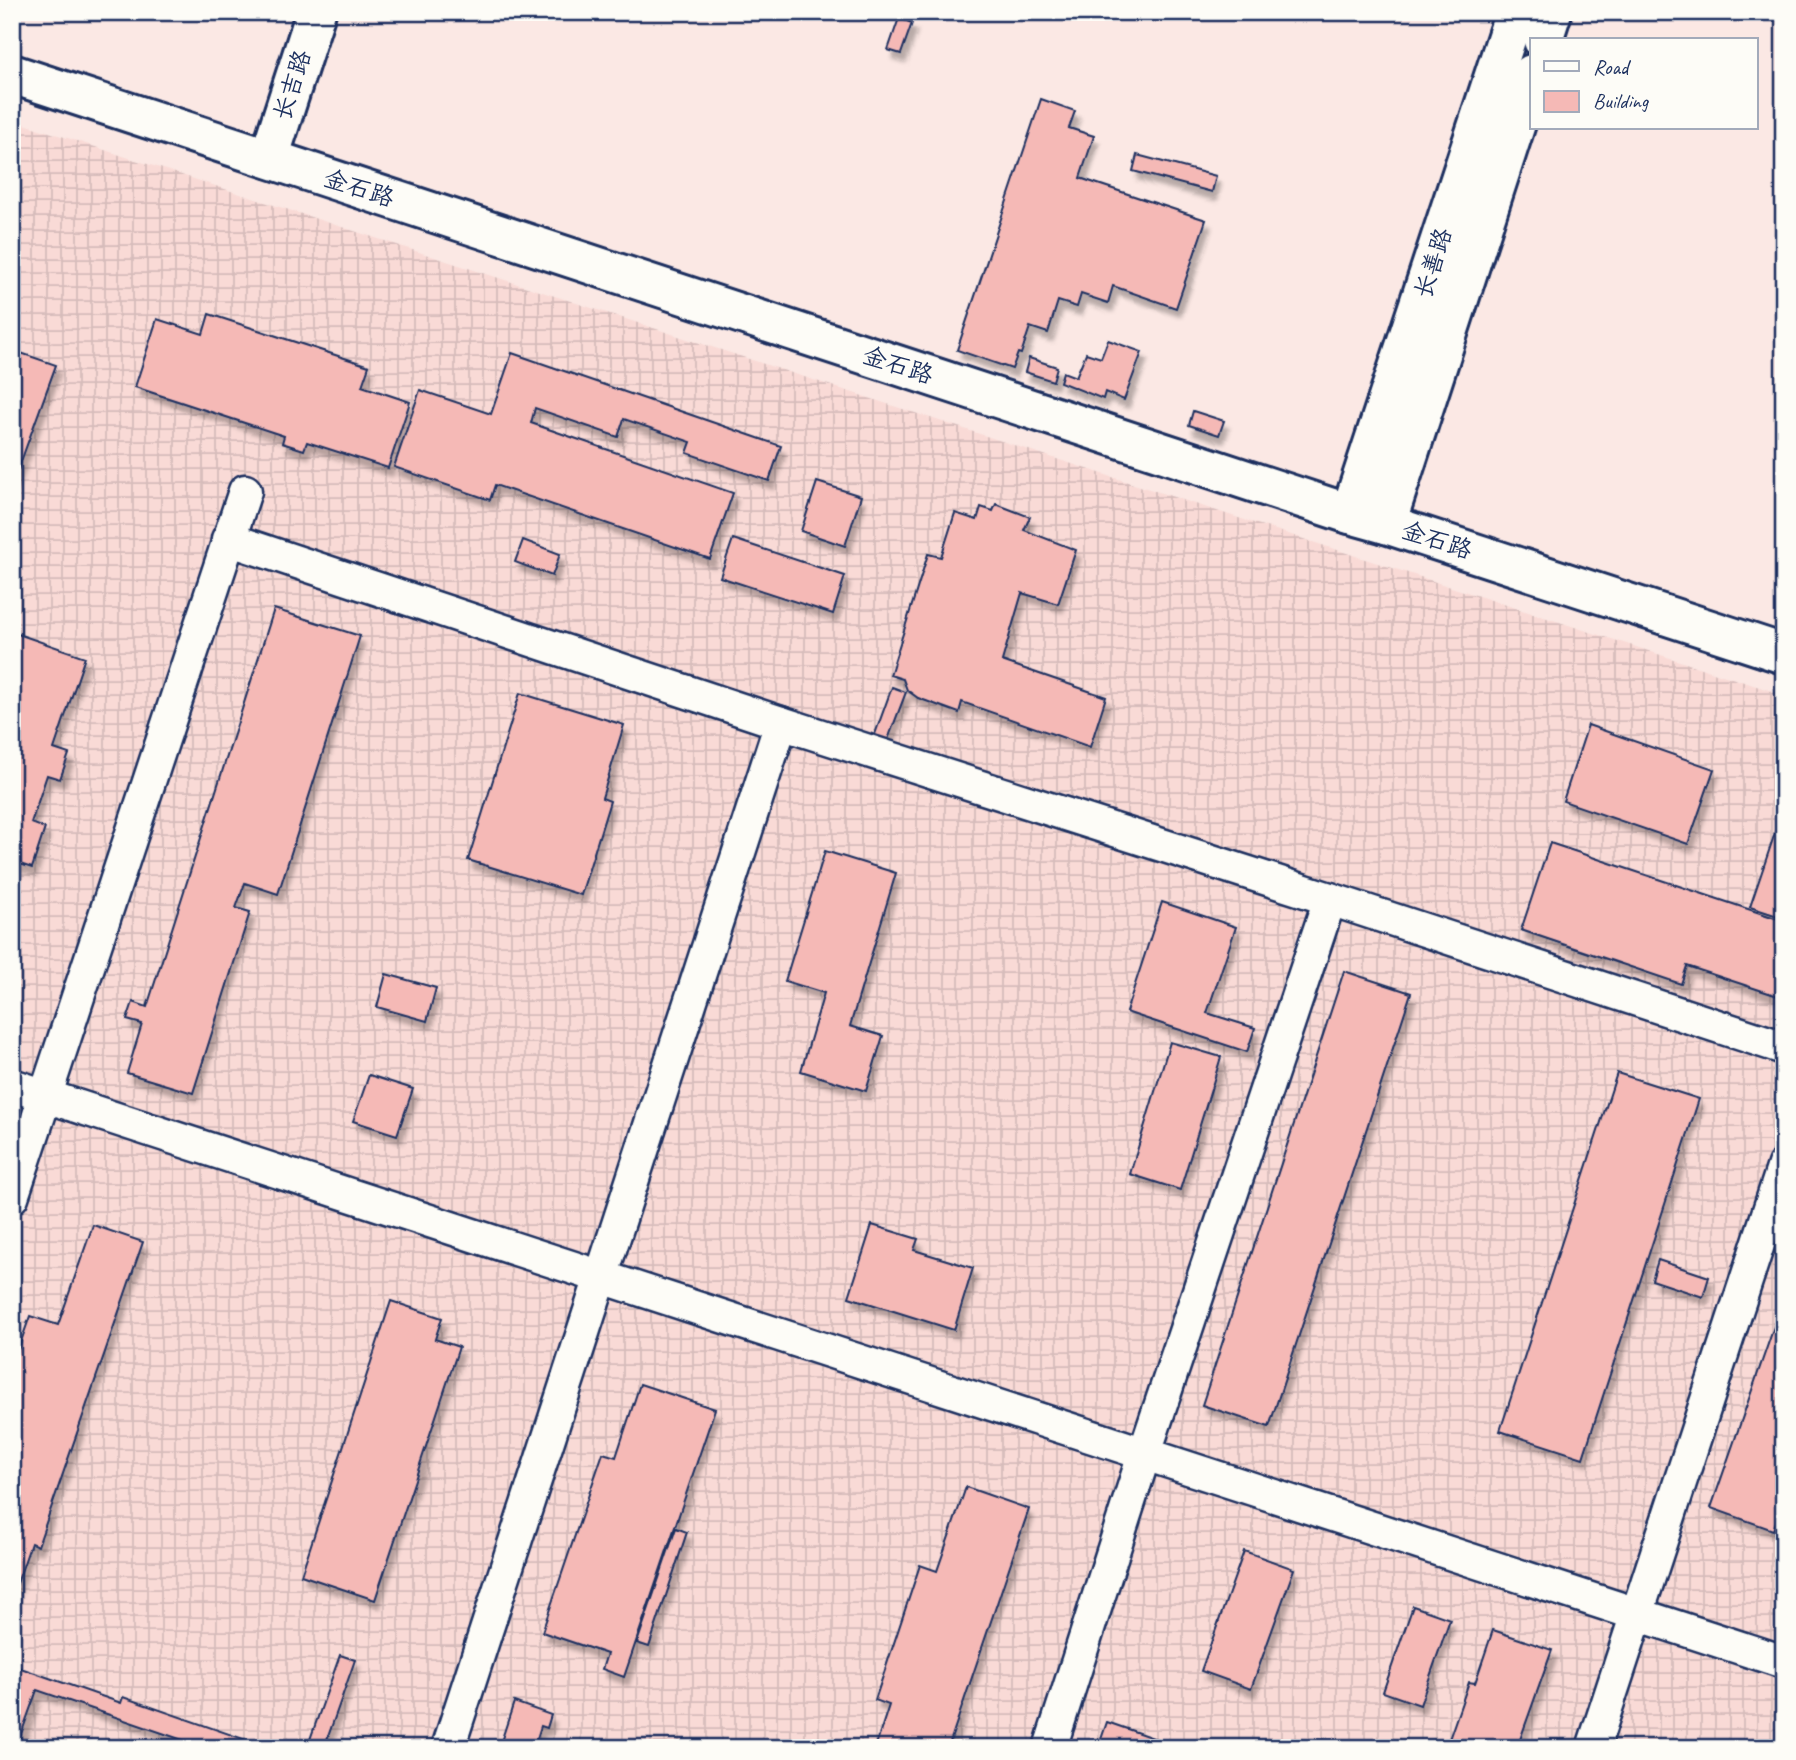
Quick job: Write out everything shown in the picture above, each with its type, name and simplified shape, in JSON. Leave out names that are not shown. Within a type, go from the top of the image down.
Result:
[{"type":"street","name":"长吉路","points":[[269,158],[316,12]]},
{"type":"street","name":"长善路","points":[[1368,519],[1515,12]]},
{"type":"street","points":[[1544,38],[1552,12]]},
{"type":"street","name":"金石路","points":[[12,74],[1784,654]]},
{"type":"street","name":"长善路","points":[[1368,519],[1530,79]]},
{"type":"street","points":[[12,1198],[245,491]]},
{"type":"street","points":[[228,539],[781,723],[1784,1048]]},
{"type":"street","points":[[448,1748],[781,723]]},
{"type":"street","points":[[1050,1748],[1144,1454],[1330,899]]},
{"type":"street","points":[[12,1085],[1784,1662]]},
{"type":"street","points":[[1593,1748],[1784,1165]]},
{"type":"shaded area","points":[[12,120],[1784,695],[1784,1748],[12,1748]]},
{"type":"building","points":[[899,18],[912,23],[901,54],[888,50]]},
{"type":"building","points":[[1041,99],[1075,111],[1069,128],[1094,136],[1080,178],[1206,220],[1176,308],[1113,286],[1108,303],[1081,294],[1077,307],[1058,301],[1048,333],[1030,327],[1021,354],[1018,353],[1012,369],[957,350]]},
{"type":"building","points":[[1137,155],[1216,176],[1212,192],[1133,171]]},
{"type":"building","points":[[209,314],[369,366],[362,386],[410,402],[388,468],[307,442],[304,450],[282,443],[284,436],[135,387],[157,319],[203,334]]},
{"type":"building","points":[[1108,340],[1142,352],[1124,400],[1105,392],[1103,399],[1060,382],[1063,372],[1076,377],[1086,353],[1101,358]]},
{"type":"building","points":[[12,350],[56,365],[12,486]]},
{"type":"building","points":[[512,353],[781,446],[769,481],[687,453],[691,442],[624,419],[618,437],[535,408],[531,423],[733,493],[710,559],[495,485],[490,500],[394,467],[420,390],[491,414]]},
{"type":"building","points":[[1029,358],[1057,367],[1053,381],[1025,372]]},
{"type":"building","points":[[1193,411],[1224,421],[1219,435],[1189,425]]},
{"type":"building","points":[[817,482],[861,496],[845,546],[801,531]]},
{"type":"building","points":[[996,504],[1030,517],[1024,530],[1076,550],[1058,604],[1022,593],[1002,661],[1106,697],[1090,747],[962,702],[959,713],[918,698],[907,690],[903,679],[890,675],[928,554],[941,557],[955,513],[977,520],[981,507],[993,511]]},
{"type":"building","points":[[733,539],[845,576],[833,614],[720,577]]},
{"type":"building","points":[[523,540],[560,554],[552,576],[515,562]]},
{"type":"building","points":[[274,609],[360,636],[278,894],[245,883],[236,908],[250,912],[193,1093],[127,1073],[142,1024],[127,1020],[133,1002],[147,1007]]},
{"type":"building","points":[[12,632],[85,657],[54,749],[69,754],[60,779],[47,775],[31,823],[45,828],[32,868],[17,863],[12,877]]},
{"type":"building","points":[[892,687],[906,692],[887,742],[874,737]]},
{"type":"building","points":[[520,693],[624,725],[602,798],[610,801],[581,895],[468,860]]},
{"type":"building","points":[[1588,725],[1714,769],[1688,844],[1563,801]]},
{"type":"building","points":[[1776,830],[1784,833],[1784,918],[1750,907]]},
{"type":"building","points":[[1550,843],[1784,921],[1784,998],[1687,966],[1681,984],[1521,930]]},
{"type":"building","points":[[825,851],[896,873],[850,1026],[883,1036],[866,1091],[801,1071],[824,993],[785,981]]},
{"type":"building","points":[[1162,902],[1236,927],[1207,1013],[1255,1028],[1247,1052],[1126,1012]]},
{"type":"building","points":[[1344,971],[1411,993],[1269,1427],[1202,1405]]},
{"type":"building","points":[[386,974],[436,988],[427,1021],[377,1007]]},
{"type":"building","points":[[1170,1042],[1221,1057],[1180,1190],[1130,1174]]},
{"type":"building","points":[[1617,1073],[1699,1099],[1583,1458],[1500,1431]]},
{"type":"building","points":[[369,1075],[413,1089],[397,1135],[353,1121]]},
{"type":"building","points":[[93,1225],[143,1242],[38,1546],[31,1543],[12,1598],[12,1367],[30,1316],[58,1325]]},
{"type":"building","points":[[872,1225],[918,1239],[914,1250],[973,1268],[954,1330],[849,1297]]},
{"type":"building","points":[[1658,1260],[1709,1277],[1703,1297],[1652,1280]]},
{"type":"building","points":[[1784,1298],[1784,1500],[1773,1530],[1711,1508]]},
{"type":"building","points":[[391,1301],[442,1318],[435,1339],[459,1347],[375,1600],[301,1575]]},
{"type":"building","points":[[640,1384],[715,1409],[624,1677],[602,1669],[607,1654],[542,1632],[603,1453],[616,1457]]},
{"type":"building","points":[[966,1487],[1029,1509],[948,1748],[875,1748],[889,1705],[875,1700],[920,1565],[937,1571]]},
{"type":"building","points":[[676,1528],[687,1532],[649,1647],[637,1643]]},
{"type":"building","points":[[1244,1551],[1294,1569],[1251,1689],[1201,1671]]},
{"type":"building","points":[[1413,1606],[1450,1619],[1420,1705],[1383,1692]]},
{"type":"building","points":[[1493,1630],[1552,1650],[1517,1748],[1446,1748],[1469,1682],[1475,1683]]},
{"type":"building","points":[[340,1655],[355,1660],[324,1748],[307,1748]]},
{"type":"building","points":[[12,1665],[121,1703],[123,1697],[269,1748],[206,1748],[37,1690],[16,1748],[12,1748]]},
{"type":"building","points":[[514,1702],[551,1715],[547,1728],[541,1726],[534,1748],[499,1748]]},
{"type":"building","points":[[1107,1722],[1182,1748],[1098,1748]]}]
